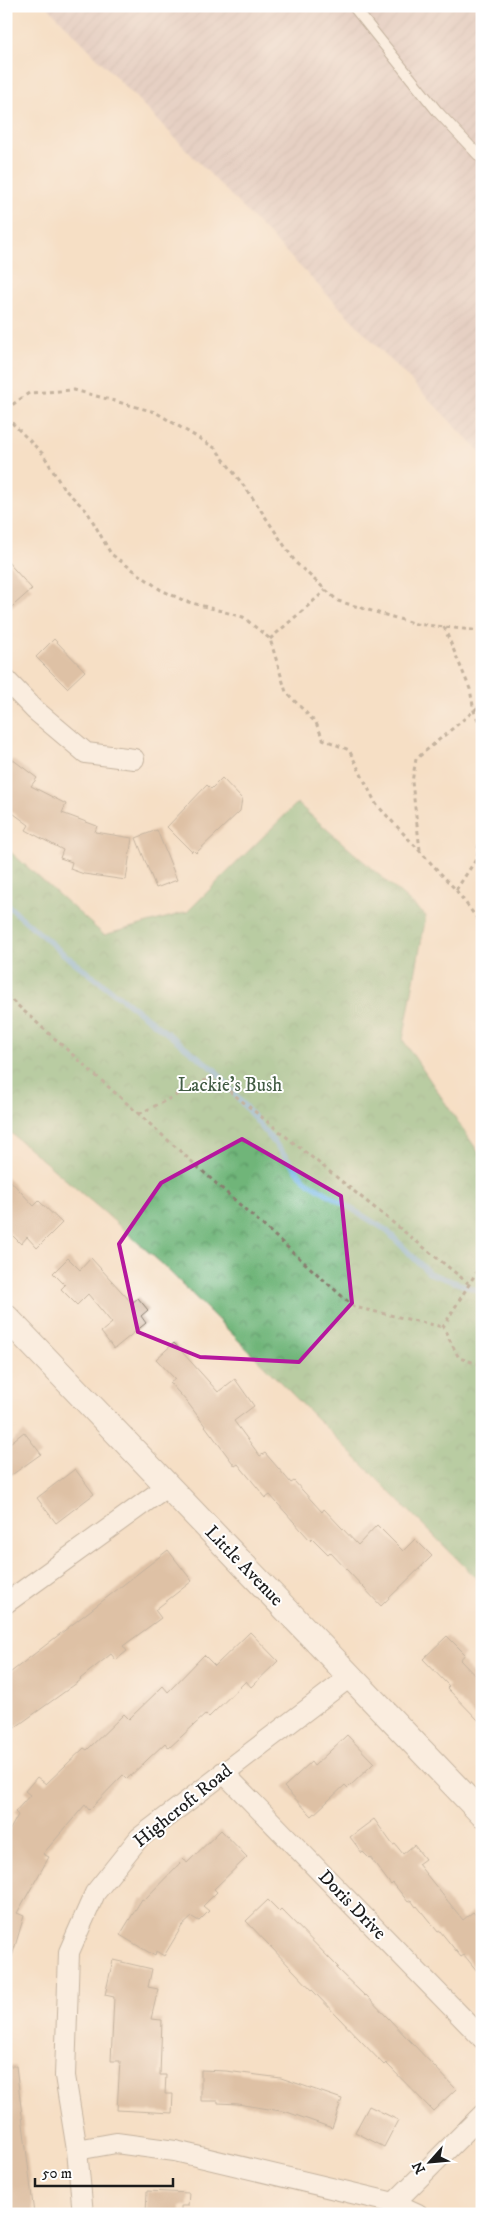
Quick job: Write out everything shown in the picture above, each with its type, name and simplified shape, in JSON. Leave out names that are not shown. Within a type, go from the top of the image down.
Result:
[{"type":"street","points":[[6,680],[35,710],[86,753],[134,759]]},
{"type":"street","name":"Little Avenue","points":[[6,1317],[166,1487],[351,1676],[482,1814]]},
{"type":"street","points":[[6,1603],[166,1487]]},
{"type":"street","name":"Highcroft Road","points":[[83,2214],[77,2150],[65,2076],[69,1952],[95,1893],[139,1838],[351,1676]]},
{"type":"street","name":"Doris Drive","points":[[223,1772],[482,2038]]},
{"type":"street","points":[[394,2203],[482,2115]]},
{"type":"street","points":[[77,2150],[116,2143],[176,2151],[394,2203],[418,2214]]},
{"type":"lane","points":[[353,6],[437,111],[482,159]]},
{"type":"path","points":[[6,409],[29,393],[74,390],[155,412],[215,448],[250,494],[296,563],[338,601],[416,624],[482,631]]},
{"type":"path","points":[[6,417],[43,454],[63,488],[87,511],[111,554],[161,590],[185,601],[243,617],[270,639],[286,692],[316,723],[323,739],[349,750],[376,804],[456,890],[482,925]]},
{"type":"path","points":[[270,639],[326,590]]},
{"type":"path","points":[[444,627],[470,689],[474,711],[482,729]]},
{"type":"path","points":[[420,850],[412,782],[416,759],[482,704]]},
{"type":"path","points":[[456,890],[477,858],[482,818]]},
{"type":"path","points":[[6,995],[354,1307],[443,1327]]},
{"type":"path","points":[[139,1114],[212,1077],[468,1283]]},
{"type":"path","points":[[443,1327],[482,1262]]},
{"type":"path","points":[[443,1327],[459,1358],[482,1365]]},
{"type":"highlighted area","points":[[242,1139],[341,1196],[352,1303],[299,1362],[200,1357],[138,1332],[119,1244],[161,1183]]},
{"type":"shaded area","points":[[47,6],[482,6],[482,454]]},
{"type":"green space","name":"Lackie's Bush","points":[[297,803],[426,916],[403,1040],[479,1153],[482,1153],[482,1584],[161,1263],[6,1129],[6,848],[104,935],[187,912]]},
{"type":"building","points":[[6,560],[32,589],[6,612]]},
{"type":"building","points":[[54,639],[85,671],[67,688],[36,657]]},
{"type":"building","points":[[12,759],[37,778],[31,786],[66,804],[62,813],[97,826],[95,832],[132,838],[126,880],[84,874],[70,869],[72,862],[60,858],[63,850],[26,830],[29,825],[6,808],[6,766]]},
{"type":"building","points":[[222,778],[242,799],[240,811],[196,853],[193,850],[192,852],[167,827],[207,785],[211,789]]},
{"type":"building","points":[[157,830],[177,880],[156,888],[136,838]]},
{"type":"building","points":[[6,1176],[34,1206],[39,1201],[62,1223],[37,1248],[27,1237],[21,1244],[6,1229]]},
{"type":"building","points":[[68,1258],[80,1270],[91,1258],[132,1303],[138,1298],[148,1310],[141,1316],[146,1323],[114,1349],[101,1332],[112,1323],[88,1294],[77,1305],[61,1289],[65,1285],[53,1273]]},
{"type":"building","points":[[174,1343],[218,1392],[235,1379],[254,1406],[234,1421],[260,1456],[265,1453],[291,1483],[294,1481],[322,1512],[324,1509],[358,1545],[377,1525],[403,1551],[415,1539],[432,1556],[381,1606],[330,1552],[328,1554],[312,1538],[310,1540],[270,1495],[266,1498],[238,1464],[235,1466],[188,1403],[170,1383],[175,1379],[156,1359]]},
{"type":"building","points":[[24,1432],[41,1454],[6,1479],[6,1446]]},
{"type":"building","points":[[75,1469],[94,1494],[56,1523],[37,1498]]},
{"type":"building","points":[[168,1550],[192,1581],[155,1610],[161,1618],[123,1646],[127,1651],[116,1660],[111,1654],[81,1680],[6,1734],[6,1676]]},
{"type":"building","points":[[250,1632],[278,1661],[251,1687],[246,1681],[209,1717],[206,1714],[169,1748],[165,1743],[127,1779],[123,1775],[89,1810],[85,1805],[43,1854],[49,1857],[17,1913],[24,1916],[10,1963],[6,1962],[6,1837],[18,1815],[15,1812],[30,1795],[25,1791],[37,1777],[46,1784],[84,1748],[87,1750],[124,1714],[129,1719],[163,1686],[168,1692],[204,1655],[215,1666]]},
{"type":"building","points":[[447,1636],[465,1654],[460,1660],[482,1683],[482,1724],[447,1688],[449,1686],[423,1659]]},
{"type":"building","points":[[347,1735],[374,1763],[348,1788],[345,1785],[312,1816],[284,1787],[311,1762],[314,1766]]},
{"type":"building","points":[[374,1819],[393,1845],[395,1844],[403,1854],[414,1845],[425,1859],[418,1864],[463,1920],[473,1912],[482,1922],[482,1977],[464,1955],[461,1957],[440,1931],[438,1932],[417,1906],[411,1900],[408,1902],[393,1883],[391,1885],[370,1857],[362,1853],[350,1837]]},
{"type":"building","points":[[221,1830],[247,1857],[214,1889],[217,1892],[203,1906],[209,1911],[199,1921],[192,1917],[182,1926],[164,1956],[156,1951],[155,1956],[120,1935],[142,1899],[144,1900],[184,1859],[187,1863]]},
{"type":"building","points":[[268,1900],[279,1911],[281,1909],[338,1967],[336,1968],[366,1995],[456,2089],[433,2111],[386,2063],[384,2065],[246,1921]]},
{"type":"building","points":[[113,1960],[152,1969],[148,1987],[158,1989],[151,2019],[162,2020],[160,2075],[166,2075],[165,2094],[173,2094],[172,2113],[117,2110],[120,2061],[111,2061],[114,1997],[105,1995]]},
{"type":"building","points":[[6,2066],[16,2066],[34,2214],[6,2214]]},
{"type":"building","points":[[201,2070],[281,2078],[342,2099],[332,2128],[287,2112],[238,2104],[218,2103],[218,2101],[201,2101]]},
{"type":"building","points":[[369,2106],[398,2120],[384,2147],[355,2132]]},
{"type":"building","points":[[147,2191],[189,2193],[188,2206],[181,2206],[181,2214],[146,2214]]},
{"type":"waterway","points":[[6,904],[60,951],[215,1070],[305,1180],[386,1230],[429,1273],[482,1292]]}]
